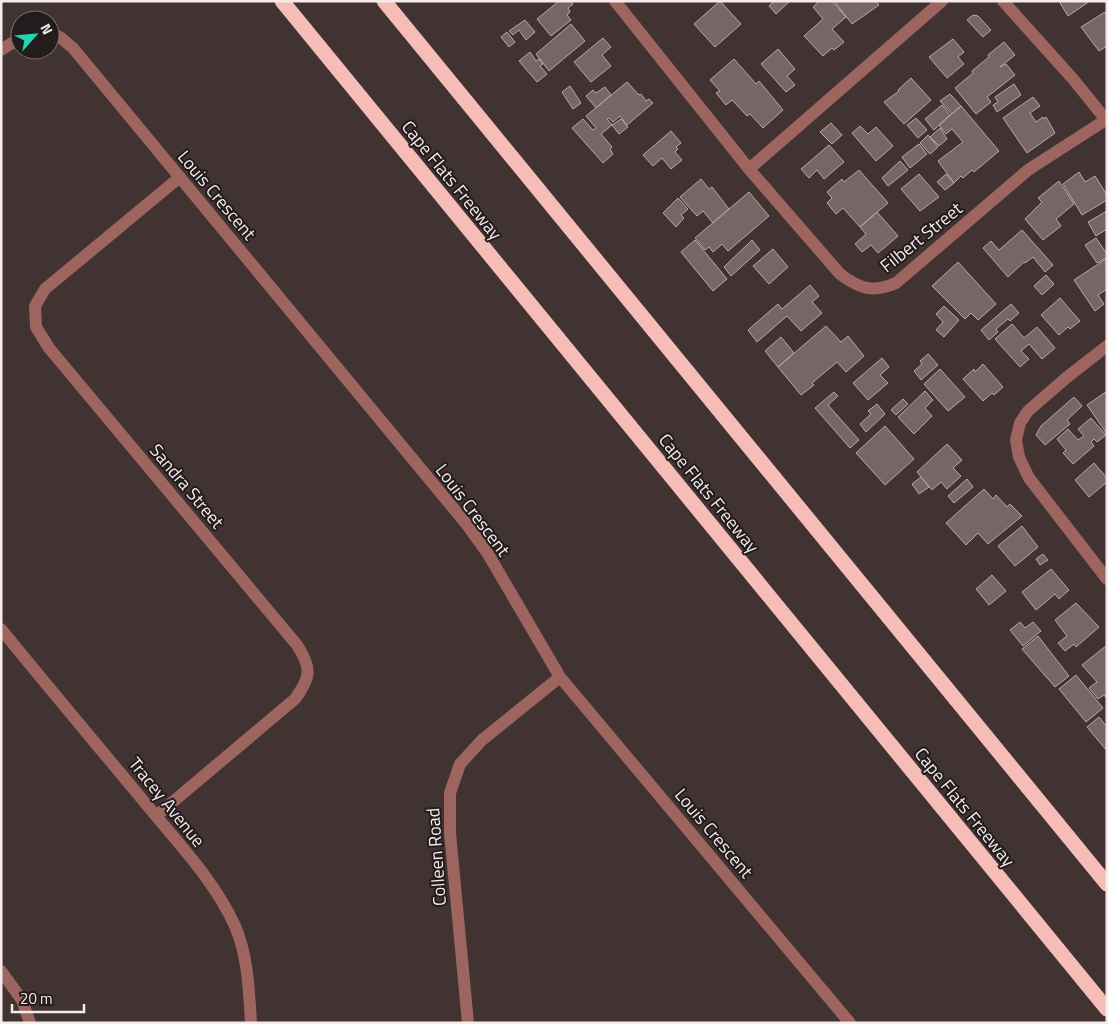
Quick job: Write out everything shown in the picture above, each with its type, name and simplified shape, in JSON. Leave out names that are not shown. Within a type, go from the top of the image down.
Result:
[{"type":"highway","name":"Cape Flats Freeway","points":[[282,1],[1107,1009]]},
{"type":"highway","points":[[384,1],[1107,884]]},
{"type":"street","name":"Filbert Street","points":[[615,1],[749,169],[840,274],[853,284],[868,288],[883,289],[896,283],[1028,170],[1106,120]]},
{"type":"street","points":[[749,169],[942,1]]},
{"type":"street","points":[[1003,1],[1073,79],[1106,120]]},
{"type":"street","name":"Louis Crescent","points":[[60,37],[73,48],[468,526],[488,554],[560,677],[850,1023]]},
{"type":"street","name":"Sandra Street","points":[[156,816],[295,699],[305,685],[308,670],[305,656],[297,644],[49,348],[36,327],[35,306],[45,288],[180,177]]},
{"type":"street","points":[[1107,346],[1028,411],[1020,423],[1016,440],[1019,457],[1029,478],[1107,579]]},
{"type":"street","name":"Tracey Avenue","points":[[1,629],[156,816],[224,904],[236,928],[244,958],[251,1023]]},
{"type":"street","name":"Colleen Road","points":[[468,1023],[450,832],[450,793],[460,764],[476,746],[560,677]]},
{"type":"street","points":[[1,971],[22,1000],[30,1023]]},
{"type":"building","points":[[559,1],[571,1],[573,4],[568,8],[570,12],[567,15],[571,20],[551,36],[537,19]]},
{"type":"building","points":[[720,1],[741,24],[715,47],[694,24]]},
{"type":"building","points":[[774,1],[790,1],[776,14],[769,6]]},
{"type":"building","points":[[819,1],[832,1],[846,17],[832,29],[844,42],[834,50],[832,48],[823,56],[804,36],[823,19],[813,7]]},
{"type":"building","points":[[834,1],[876,1],[879,5],[852,24]]},
{"type":"building","points":[[1062,1],[1090,1],[1068,16],[1060,3]]},
{"type":"building","points":[[1105,12],[1107,16],[1107,46],[1099,51],[1081,27]]},
{"type":"building","points":[[973,15],[978,16],[991,30],[983,37],[967,20]]},
{"type":"building","points":[[525,20],[535,32],[526,40],[519,30],[513,35],[509,31]]},
{"type":"building","points":[[571,24],[585,41],[549,71],[536,54]]},
{"type":"building","points":[[507,32],[515,42],[509,47],[501,37]]},
{"type":"building","points":[[603,38],[611,47],[602,55],[611,66],[591,82],[574,62]]},
{"type":"building","points":[[953,39],[964,52],[958,57],[964,64],[947,78],[929,57]]},
{"type":"building","points":[[1004,42],[1015,55],[1000,67],[1006,64],[1015,75],[987,97],[991,102],[976,114],[955,88]]},
{"type":"building","points":[[778,49],[795,69],[787,76],[795,85],[786,92],[761,64]]},
{"type":"building","points":[[530,52],[536,61],[539,59],[543,64],[540,66],[547,74],[537,82],[519,61]]},
{"type":"building","points":[[734,59],[756,84],[759,81],[783,110],[763,128],[750,114],[747,116],[732,100],[726,105],[716,93],[720,91],[710,80]]},
{"type":"building","points":[[911,78],[931,100],[904,124],[884,102],[899,91]]},
{"type":"building","points":[[627,82],[646,101],[649,99],[653,103],[627,125],[620,116],[613,122],[609,118],[607,119],[612,125],[601,134],[612,147],[610,149],[613,154],[603,163],[572,128],[583,119],[593,130],[596,128],[586,116]]},
{"type":"building","points":[[1014,84],[1021,95],[997,112],[993,105],[998,102],[995,97]]},
{"type":"building","points":[[570,86],[581,103],[573,109],[562,92]]},
{"type":"building","points":[[605,87],[611,95],[596,108],[586,96],[593,90],[596,93]]},
{"type":"building","points":[[950,94],[961,106],[952,114],[940,101]]},
{"type":"building","points":[[1033,97],[1040,106],[1030,113],[1036,122],[1046,117],[1055,133],[1027,153],[1003,118]]},
{"type":"building","points":[[942,105],[950,115],[934,130],[925,119]]},
{"type":"building","points":[[961,106],[999,151],[974,172],[972,170],[963,178],[961,176],[954,183],[938,161],[963,142],[952,129],[946,134],[939,125]]},
{"type":"building","points":[[916,118],[927,130],[918,138],[907,125]]},
{"type":"building","points":[[621,119],[628,127],[619,134],[612,125]]},
{"type":"building","points":[[831,123],[842,135],[832,144],[820,132]]},
{"type":"building","points":[[860,126],[868,134],[876,127],[893,146],[876,161],[852,133]]},
{"type":"building","points":[[940,128],[947,139],[939,146],[930,137]]},
{"type":"building","points":[[671,131],[681,143],[676,147],[678,149],[675,152],[682,160],[671,169],[662,158],[653,166],[643,155]]},
{"type":"building","points":[[928,135],[938,147],[930,154],[920,143]]},
{"type":"building","points":[[919,144],[927,154],[910,168],[902,157]]},
{"type":"building","points":[[829,145],[844,162],[824,179],[817,170],[809,178],[801,169]]},
{"type":"building","points":[[900,161],[908,170],[888,186],[882,178]]},
{"type":"building","points":[[859,170],[888,203],[860,227],[843,208],[836,214],[827,203],[832,198],[827,192],[842,179],[844,182]]},
{"type":"building","points":[[1079,172],[1085,182],[1095,176],[1107,195],[1107,200],[1082,215],[1063,184]]},
{"type":"building","points":[[919,174],[939,197],[920,211],[901,189]]},
{"type":"building","points":[[946,174],[954,183],[945,190],[937,182]]},
{"type":"building","points":[[701,179],[709,189],[712,187],[729,209],[713,223],[703,211],[697,216],[680,197]]},
{"type":"building","points":[[1059,181],[1074,204],[1056,219],[1061,226],[1043,240],[1025,219],[1042,202],[1038,198]]},
{"type":"building","points":[[749,192],[769,216],[728,251],[722,244],[713,252],[709,247],[705,250],[695,238]]},
{"type":"building","points":[[678,198],[688,209],[681,215],[684,218],[676,227],[663,213]]},
{"type":"building","points":[[1107,211],[1107,229],[1096,236],[1088,222]]},
{"type":"building","points":[[877,212],[898,236],[878,253],[871,245],[862,252],[855,244],[866,234],[860,227]]},
{"type":"building","points":[[1022,230],[1053,265],[1045,272],[1033,257],[1024,262],[1008,277],[983,248],[991,241],[999,250]]},
{"type":"building","points":[[1096,238],[1107,254],[1107,257],[1097,263],[1085,245]]},
{"type":"building","points":[[695,240],[727,279],[713,291],[681,252]]},
{"type":"building","points":[[752,240],[760,250],[731,276],[724,267]]},
{"type":"building","points":[[773,249],[788,267],[769,284],[753,266]]},
{"type":"building","points":[[1106,259],[1107,289],[1098,295],[1104,304],[1095,311],[1074,280]]},
{"type":"building","points":[[958,262],[996,304],[978,320],[971,313],[965,319],[932,286]]},
{"type":"building","points":[[1046,275],[1054,284],[1042,295],[1034,286]]},
{"type":"building","points":[[810,285],[819,296],[812,302],[822,313],[801,331],[787,316],[757,342],[748,330],[778,304],[782,309]]},
{"type":"building","points":[[1060,298],[1080,321],[1070,329],[1068,327],[1059,335],[1041,315]]},
{"type":"building","points":[[1011,304],[1019,313],[996,329],[998,332],[989,340],[981,330]]},
{"type":"building","points":[[944,306],[959,320],[944,337],[936,330],[943,322],[936,314]]},
{"type":"building","points":[[1012,324],[1024,338],[1037,327],[1055,348],[1042,359],[1029,344],[1021,351],[1029,359],[1020,367],[995,339]]},
{"type":"building","points":[[826,326],[841,342],[848,336],[864,356],[846,372],[837,362],[801,395],[778,367]]},
{"type":"building","points":[[781,337],[794,353],[778,367],[765,351]]},
{"type":"building","points":[[928,354],[938,365],[921,380],[914,371],[922,364],[920,361]]},
{"type":"building","points":[[882,358],[889,367],[880,375],[888,383],[868,400],[853,383]]},
{"type":"building","points":[[983,364],[1003,387],[983,401],[963,379],[974,369],[975,372]]},
{"type":"building","points":[[940,369],[965,397],[948,411],[924,384]]},
{"type":"building","points":[[925,391],[933,400],[925,408],[932,416],[914,434],[898,417]]},
{"type":"building","points":[[1107,391],[1107,434],[1087,405]]},
{"type":"building","points":[[834,392],[838,396],[828,405],[859,440],[850,448],[815,408]]},
{"type":"building","points":[[1074,397],[1082,406],[1067,420],[1070,424],[1045,445],[1036,435],[1041,426]]},
{"type":"building","points":[[903,399],[908,404],[896,415],[891,410]]},
{"type":"building","points":[[877,404],[885,414],[866,432],[860,424],[871,414],[868,411]]},
{"type":"building","points":[[1091,418],[1106,435],[1097,442],[1094,439],[1091,442],[1094,446],[1073,464],[1063,453],[1066,450],[1057,439],[1068,429],[1078,440],[1084,436],[1078,429]]},
{"type":"building","points":[[885,426],[914,459],[885,485],[856,453]]},
{"type":"building","points":[[947,444],[962,460],[953,468],[961,476],[947,489],[941,482],[932,490],[917,472]]},
{"type":"building","points":[[1094,463],[1107,478],[1107,482],[1089,497],[1075,480]]},
{"type":"building","points":[[921,477],[929,487],[919,494],[912,484]]},
{"type":"building","points":[[967,479],[973,487],[954,503],[948,496]]},
{"type":"building","points":[[984,489],[993,499],[996,495],[1007,507],[1010,504],[1022,516],[988,544],[978,533],[966,545],[946,523]]},
{"type":"building","points":[[1022,526],[1038,547],[1015,566],[998,546]]},
{"type":"building","points":[[1043,554],[1048,560],[1040,565],[1036,559]]},
{"type":"building","points":[[1051,569],[1069,590],[1059,599],[1055,594],[1036,610],[1022,592]]},
{"type":"building","points":[[992,575],[1006,591],[989,605],[976,589]]},
{"type":"building","points":[[1076,603],[1099,627],[1076,647],[1074,644],[1065,651],[1058,643],[1067,636],[1055,620]]},
{"type":"building","points":[[1020,622],[1025,628],[1033,622],[1041,631],[1023,646],[1010,630]]},
{"type":"building","points":[[1038,636],[1069,676],[1055,687],[1022,649]]},
{"type":"building","points":[[1107,645],[1107,699],[1104,695],[1098,699],[1089,688],[1097,682],[1082,665]]},
{"type":"building","points":[[1076,675],[1103,708],[1086,722],[1059,689]]},
{"type":"building","points":[[1099,717],[1107,727],[1107,751],[1087,727]]}]
